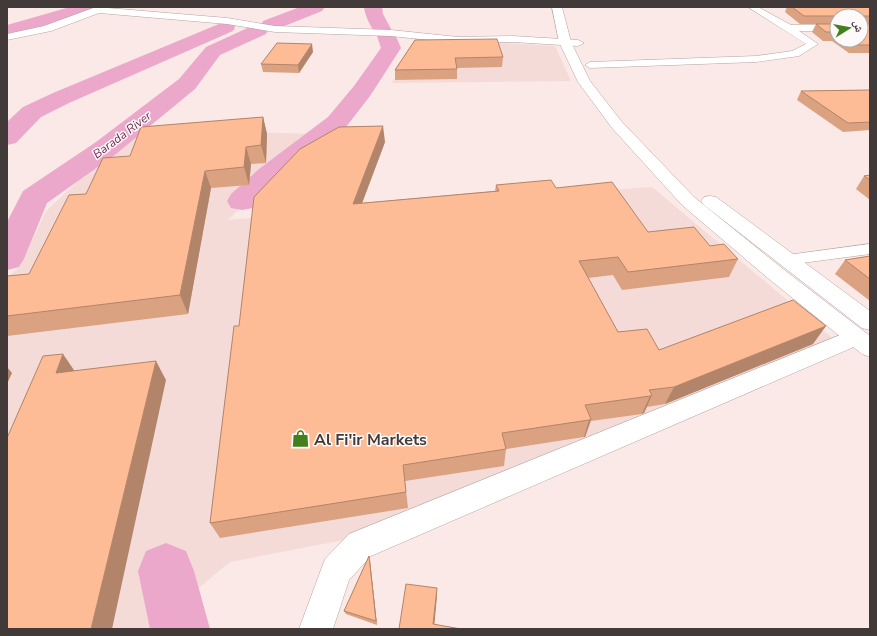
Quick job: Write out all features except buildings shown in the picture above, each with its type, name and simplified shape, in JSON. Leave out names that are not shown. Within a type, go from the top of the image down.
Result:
[{"type":"main road","points":[[557,7],[572,42],[584,82],[617,125],[682,195],[776,274],[865,336]]},
{"type":"main road","points":[[567,7],[572,42],[598,76]]},
{"type":"main road","points":[[7,37],[47,29],[103,8],[227,21],[275,30],[391,33],[458,40],[513,39],[572,42]]},
{"type":"main road","points":[[609,94],[622,111]]},
{"type":"main road","points":[[676,169],[700,192],[787,260],[865,336]]},
{"type":"main road","points":[[316,629],[336,570],[360,545],[865,336]]},
{"type":"street","points":[[590,65],[756,59],[795,54],[813,44],[789,28],[752,7]]},
{"type":"street","points":[[789,28],[829,28]]},
{"type":"street","points":[[787,260],[870,249]]},
{"type":"shaded area","points":[[416,38],[555,46],[571,81],[392,83]]},
{"type":"shaded area","name":"Al Fi'ir Markets","points":[[142,129],[316,134],[228,220],[377,207],[652,187],[836,341],[354,538],[230,562],[168,613],[187,629],[7,629],[7,278],[21,265],[46,211],[103,158]]},
{"type":"waterway","name":"Barada River","points":[[7,31],[89,7]]},
{"type":"waterway","name":"Barada River","points":[[270,25],[316,7]]},
{"type":"waterway","points":[[373,7],[374,14],[382,29]]},
{"type":"waterway","name":"Barada River","points":[[7,137],[32,112],[226,27]]},
{"type":"waterway","name":"Barada River","points":[[7,259],[34,198],[106,148],[187,84],[213,51],[259,30]]},
{"type":"waterway","points":[[242,201],[269,175],[337,122],[362,91],[391,48],[387,36]]},
{"type":"waterway","points":[[166,571],[180,629]]},
{"type":"place","name":"Al Fi'ir Markets","points":[[301,439]]}]
